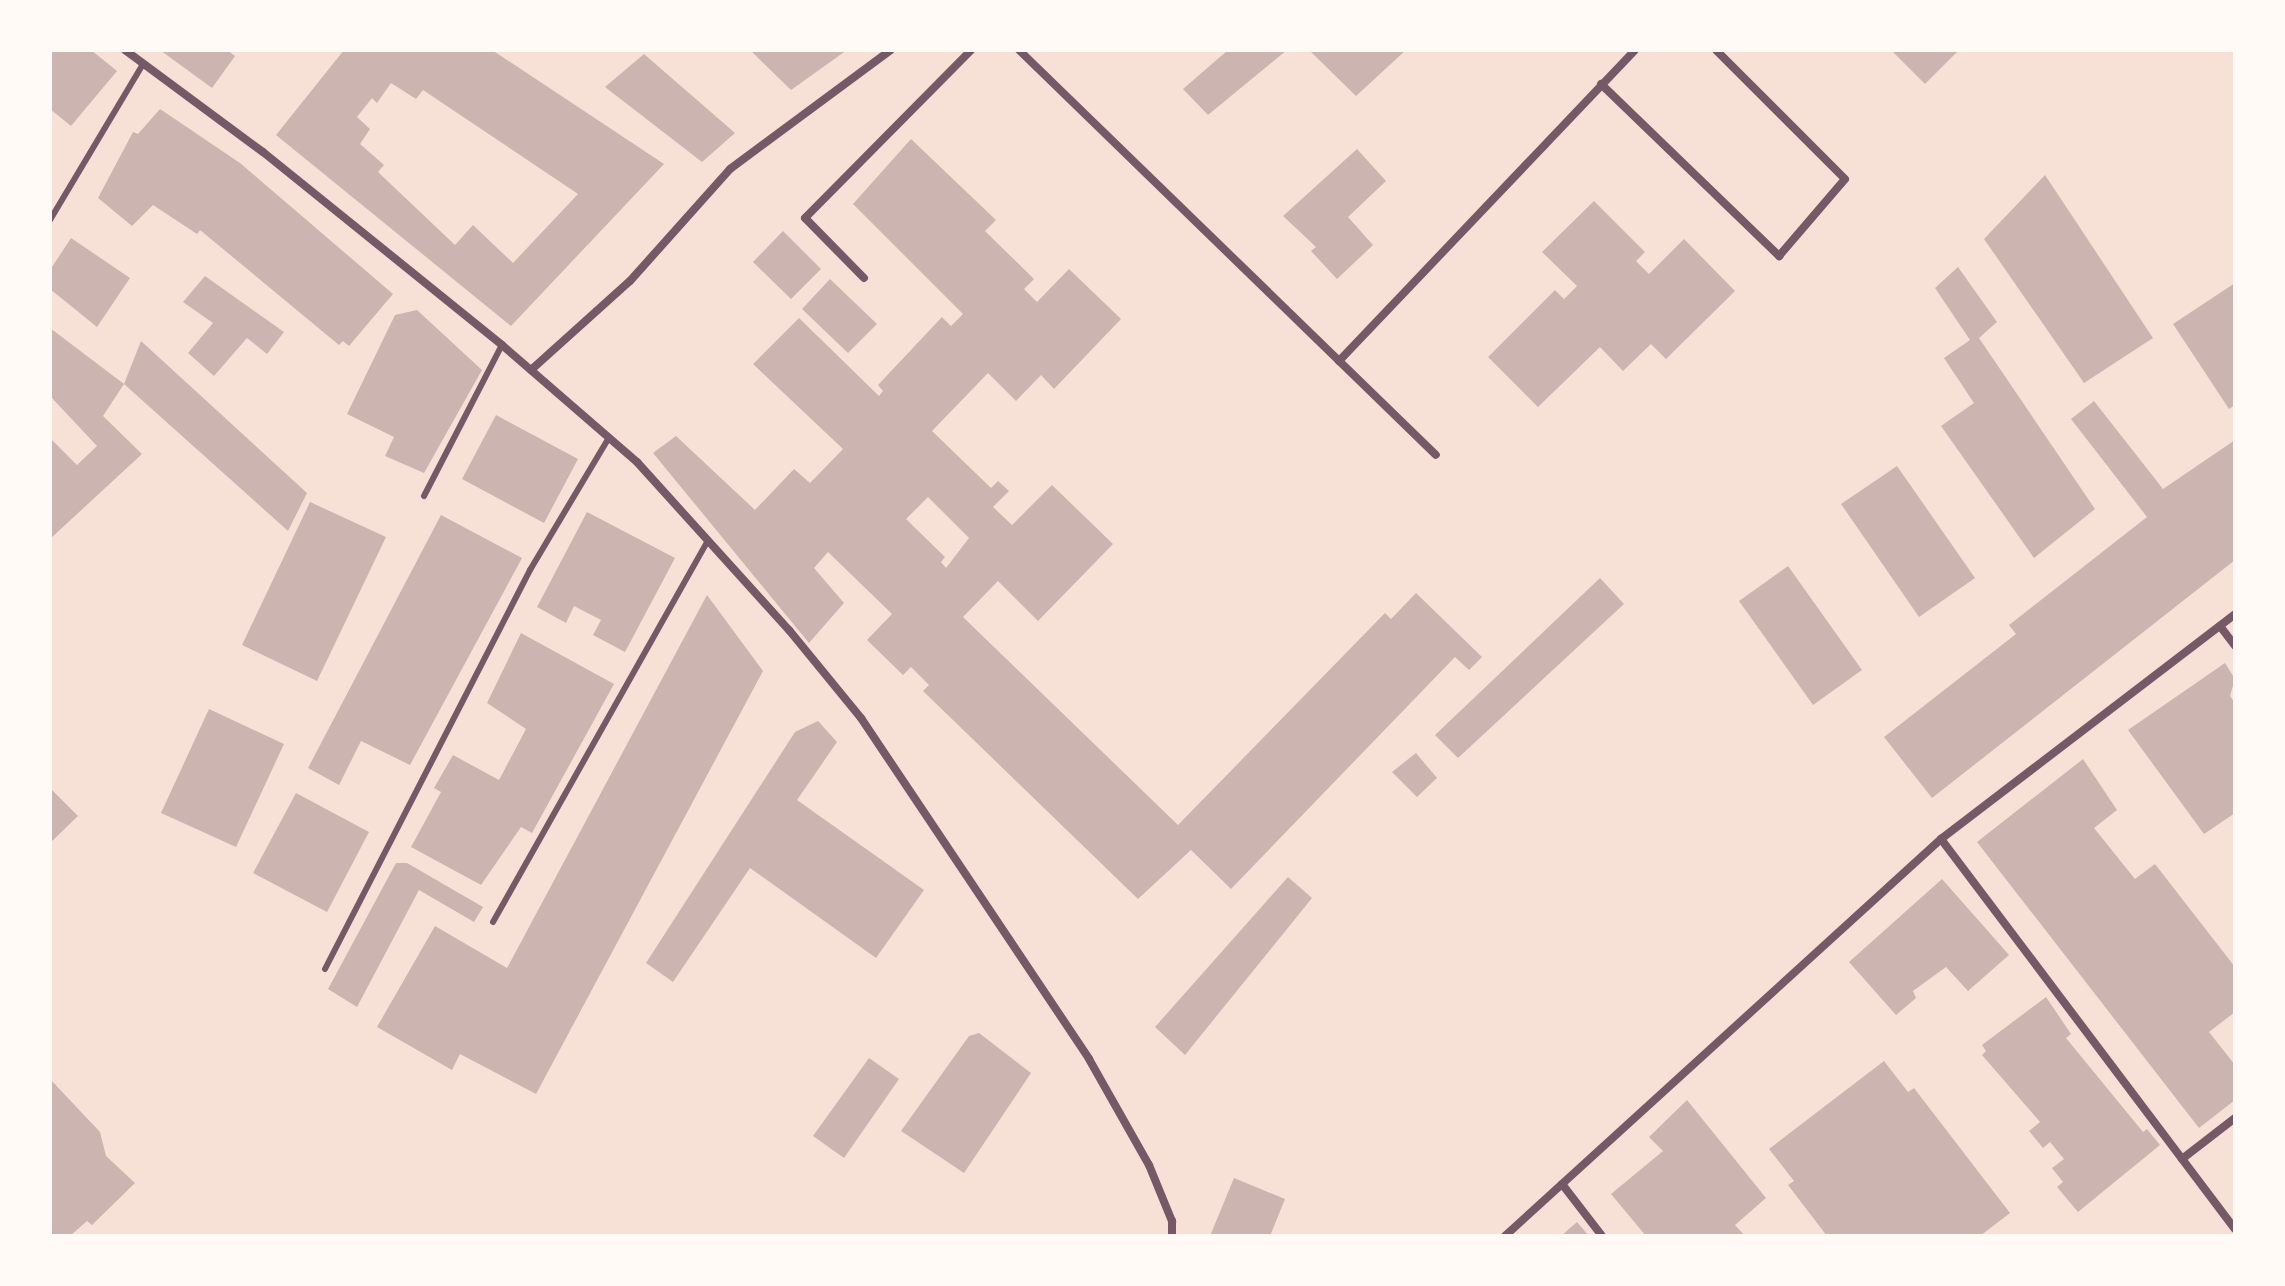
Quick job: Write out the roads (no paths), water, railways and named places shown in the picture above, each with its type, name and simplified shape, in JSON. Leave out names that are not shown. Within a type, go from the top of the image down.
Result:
[{"type":"street","points":[[125,50],[263,152],[502,345],[637,462],[861,718],[1089,1059],[1149,1165],[1172,1221],[1174,1236]]},
{"type":"street","points":[[531,370],[630,281],[730,169],[891,50]]},
{"type":"street","points":[[864,278],[805,218],[971,50]]},
{"type":"street","points":[[1019,50],[1436,455]]},
{"type":"street","points":[[1339,361],[1635,50]]},
{"type":"street","points":[[1601,84],[1779,256],[1845,179],[1716,50]]},
{"type":"street","points":[[1505,1236],[1941,839],[2235,614]]},
{"type":"street","points":[[2220,626],[2235,646]]},
{"type":"street","points":[[1941,839],[2235,1229]]},
{"type":"street","points":[[2182,1159],[2235,1118]]},
{"type":"street","points":[[1562,1184],[1602,1236]]},
{"type":"lane","points":[[50,220],[143,64]]},
{"type":"lane","points":[[424,496],[502,345]]},
{"type":"lane","points":[[325,969],[530,570],[608,439]]},
{"type":"lane","points":[[493,922],[707,542]]}]
